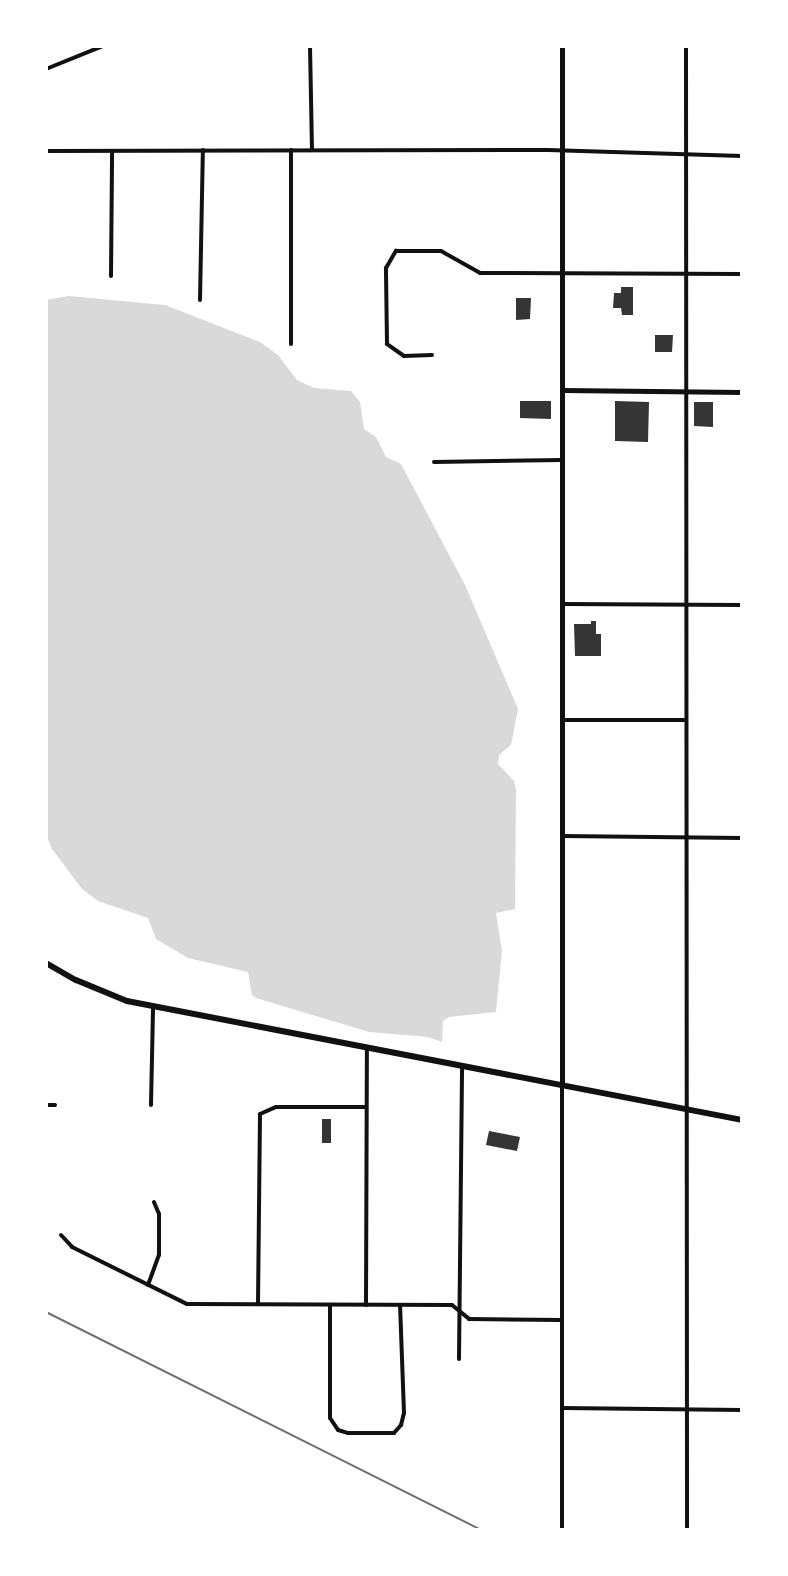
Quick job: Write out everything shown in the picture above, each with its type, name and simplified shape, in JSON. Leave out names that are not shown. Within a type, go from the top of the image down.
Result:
[{"type":"main road","points":[[46,963],[98,991],[153,1006],[742,1120]]},
{"type":"street","points":[[46,69],[103,46]]},
{"type":"street","points":[[310,46],[312,150]]},
{"type":"street","points":[[562,46],[562,1530]]},
{"type":"street","points":[[686,46],[687,1530]]},
{"type":"street","points":[[200,300],[203,150]]},
{"type":"street","points":[[291,150],[291,344]]},
{"type":"street","points":[[46,151],[312,150],[742,156]]},
{"type":"street","points":[[111,276],[112,151]]},
{"type":"street","points":[[432,355],[404,356],[387,344],[386,268],[396,251],[441,251],[480,273],[742,274]]},
{"type":"street","points":[[562,390],[742,392]]},
{"type":"street","points":[[434,462],[562,460]]},
{"type":"street","points":[[562,604],[742,605]]},
{"type":"street","points":[[562,720],[686,720]]},
{"type":"street","points":[[562,836],[742,838]]},
{"type":"street","points":[[151,1105],[153,1006]]},
{"type":"street","points":[[366,1305],[367,1048]]},
{"type":"street","points":[[459,1359],[462,1066]]},
{"type":"street","points":[[46,1105],[55,1105]]},
{"type":"street","points":[[258,1305],[259,1119],[267,1109],[365,1107]]},
{"type":"street","points":[[148,1285],[159,1255],[159,1214],[154,1202]]},
{"type":"street","points":[[61,1235],[72,1247],[187,1304],[452,1305],[469,1319],[562,1320]]},
{"type":"street","points":[[330,1305],[330,1418],[338,1430],[348,1433],[394,1433],[401,1425],[404,1413],[400,1305]]},
{"type":"street","points":[[562,1408],[742,1410]]},
{"type":"shaded area","points":[[69,296],[165,305],[260,342],[278,355],[297,380],[314,388],[351,391],[360,402],[364,429],[376,437],[386,457],[401,464],[465,585],[518,709],[511,745],[499,755],[498,764],[514,781],[516,790],[515,909],[496,913],[502,951],[496,1012],[449,1017],[443,1021],[442,1042],[428,1037],[369,1032],[256,998],[252,995],[248,972],[188,958],[156,939],[148,918],[98,901],[82,889],[52,849],[46,835],[46,300]]},
{"type":"building","points":[[621,287],[633,287],[633,315],[622,315],[621,308],[613,308],[614,293],[621,293]]},
{"type":"building","points":[[516,298],[531,298],[530,319],[516,320]]},
{"type":"building","points":[[655,335],[673,335],[672,352],[655,352]]},
{"type":"building","points":[[520,401],[551,401],[551,419],[520,418]]},
{"type":"building","points":[[615,401],[649,402],[648,442],[615,441]]},
{"type":"building","points":[[694,402],[713,402],[713,427],[694,426]]},
{"type":"building","points":[[591,621],[596,621],[596,634],[601,634],[601,656],[575,656],[574,624],[591,624]]},
{"type":"building","points":[[322,1119],[331,1119],[331,1143],[322,1143]]},
{"type":"building","points":[[489,1131],[520,1137],[517,1151],[486,1145]]},
{"type":"railway","points":[[46,1312],[481,1530]]}]
